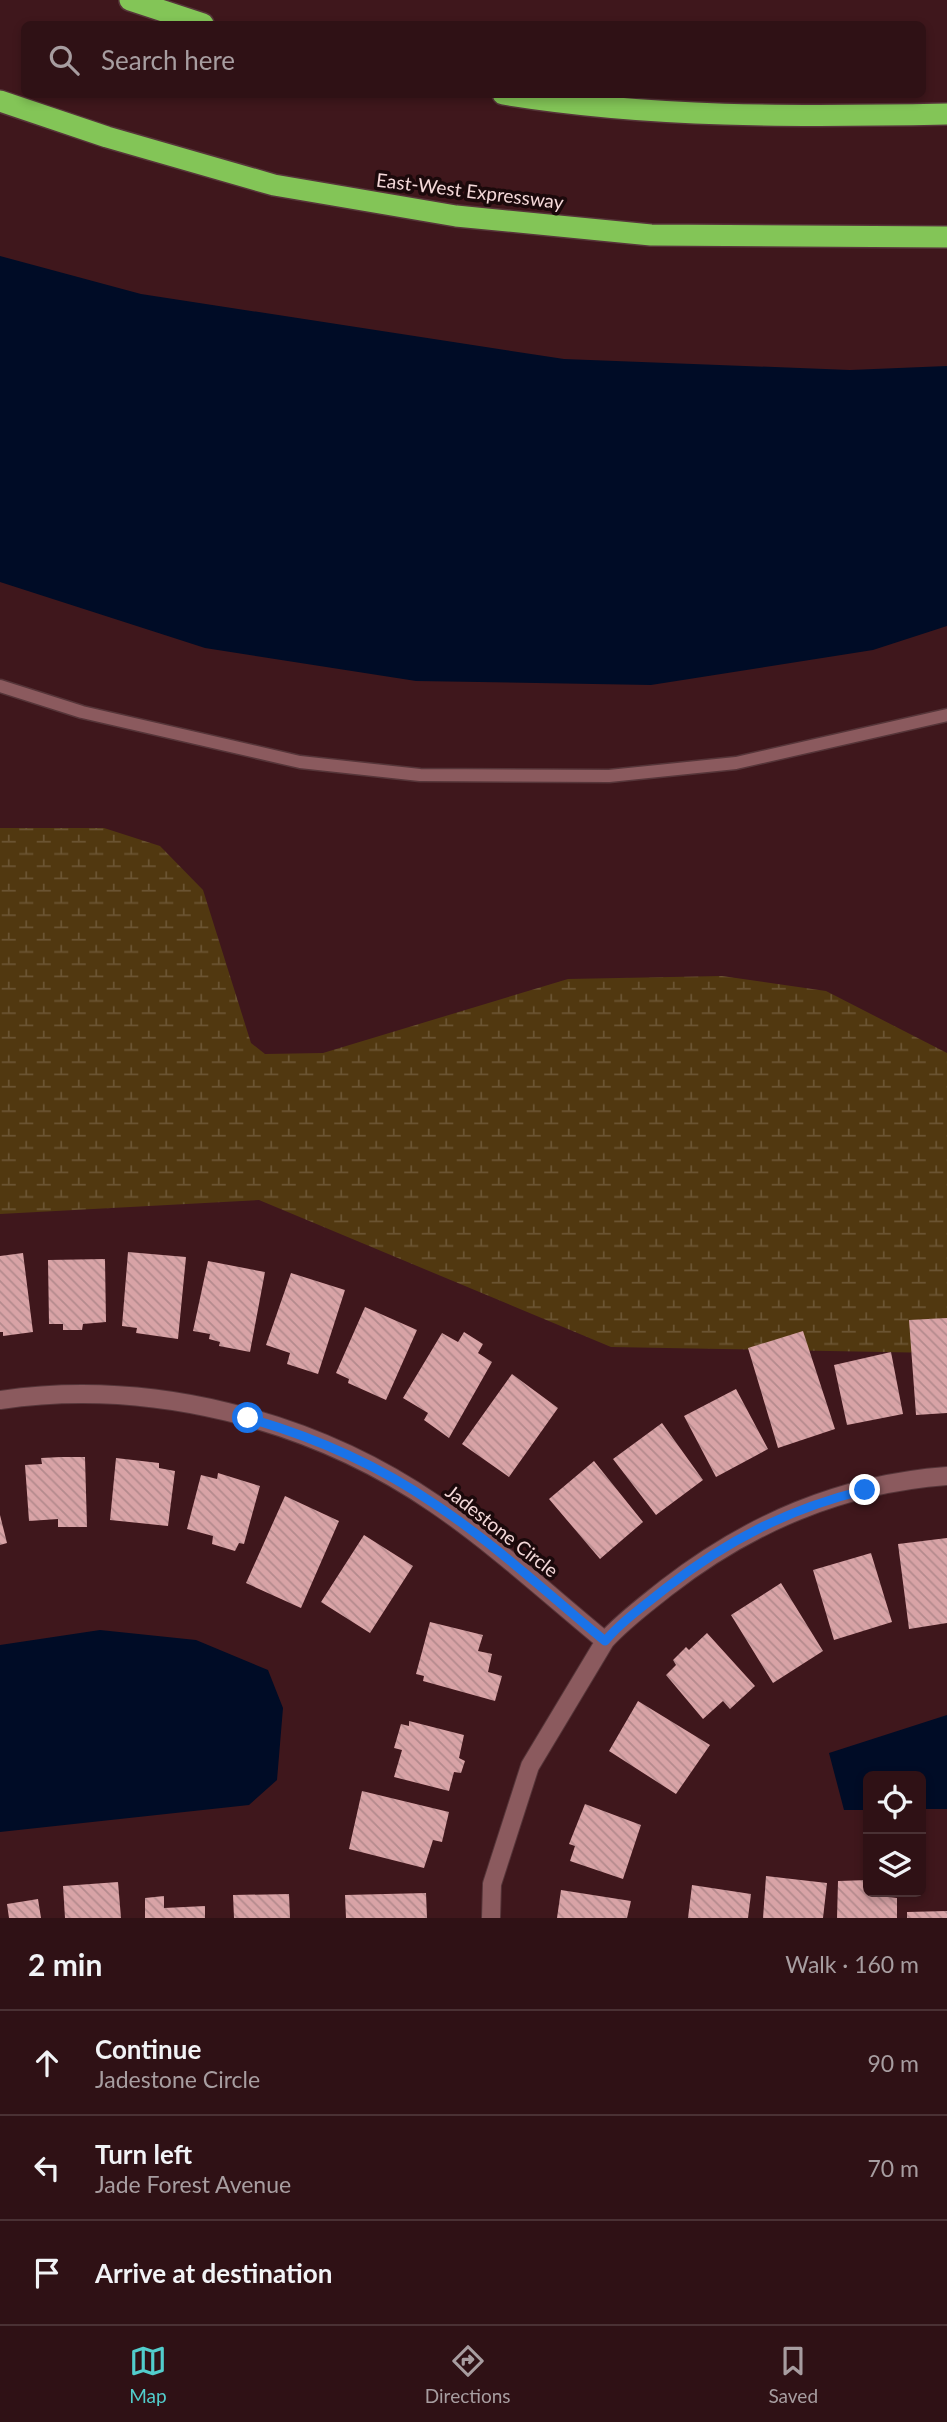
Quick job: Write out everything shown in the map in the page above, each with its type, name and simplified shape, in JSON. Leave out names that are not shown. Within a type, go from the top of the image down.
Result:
[{"type":"highway","points":[[130,0],[194,21]]},
{"type":"highway","points":[[526,98],[699,115],[947,114]]},
{"type":"highway","name":"East-West Expressway","points":[[0,101],[107,136],[274,185],[456,216],[652,235],[947,237]]},
{"type":"street","name":"Jadestone Circle","points":[[0,1400],[45,1396],[129,1396],[219,1410],[296,1433],[349,1454],[435,1504],[605,1641]]},
{"type":"street","points":[[491,1918],[492,1884],[530,1766],[605,1641],[619,1626],[700,1562],[760,1527],[841,1496],[890,1484],[947,1476]]},
{"type":"lane","points":[[0,686],[82,712],[299,762],[420,775],[609,776],[736,763],[947,715]]},
{"type":"green space","points":[[0,828],[104,828],[160,846],[203,890],[251,1043],[265,1054],[323,1053],[568,979],[722,976],[826,991],[947,1053],[947,1348],[938,1353],[611,1347],[259,1200],[0,1214]]},
{"type":"water","points":[[0,256],[141,294],[564,359],[850,370],[947,366],[947,626],[873,650],[651,685],[416,681],[205,648],[0,582]]},
{"type":"water","points":[[100,1630],[196,1640],[268,1670],[283,1708],[277,1780],[249,1805],[0,1832],[0,1645]]},
{"type":"water","points":[[947,1715],[947,1809],[926,1809],[926,1771],[863,1771],[863,1810],[844,1810],[829,1753]]},
{"type":"building","points":[[128,1252],[186,1257],[178,1339],[136,1333],[137,1328],[122,1326]]},
{"type":"building","points":[[23,1253],[33,1332],[3,1336],[3,1332],[0,1332],[0,1256]]},
{"type":"building","points":[[105,1259],[106,1322],[83,1324],[82,1330],[63,1330],[63,1324],[49,1324],[48,1260]]},
{"type":"building","points":[[208,1261],[265,1272],[250,1352],[219,1346],[220,1342],[209,1339],[210,1334],[193,1331]]},
{"type":"building","points":[[291,1273],[345,1290],[318,1374],[287,1364],[290,1353],[266,1345]]},
{"type":"building","points":[[365,1307],[417,1330],[386,1400],[348,1383],[349,1379],[336,1373]]},
{"type":"building","points":[[947,1318],[947,1413],[916,1415],[909,1320]]},
{"type":"building","points":[[803,1331],[835,1429],[778,1448],[748,1348]]},
{"type":"building","points":[[464,1332],[483,1344],[478,1353],[492,1362],[449,1438],[424,1420],[428,1413],[403,1398],[442,1333],[458,1342]]},
{"type":"building","points":[[891,1352],[903,1414],[847,1425],[834,1365]]},
{"type":"building","points":[[512,1374],[558,1408],[509,1477],[462,1444]]},
{"type":"building","points":[[736,1389],[768,1449],[716,1477],[684,1416]]},
{"type":"building","points":[[662,1423],[703,1480],[656,1515],[613,1459]]},
{"type":"building","points":[[85,1457],[87,1527],[58,1527],[58,1519],[29,1521],[25,1465],[42,1464],[41,1458]]},
{"type":"building","points":[[116,1458],[159,1463],[159,1468],[175,1471],[168,1526],[110,1520]]},
{"type":"building","points":[[594,1461],[643,1522],[600,1559],[549,1499]]},
{"type":"building","points":[[218,1473],[260,1486],[244,1544],[239,1543],[235,1551],[212,1544],[213,1536],[187,1529],[201,1475],[217,1479]]},
{"type":"building","points":[[285,1496],[339,1521],[301,1608],[246,1583]]},
{"type":"building","points":[[0,1515],[7,1543],[0,1545]]},
{"type":"building","points":[[364,1535],[413,1566],[370,1633],[321,1602]]},
{"type":"building","points":[[947,1538],[947,1623],[909,1629],[898,1544]]},
{"type":"building","points":[[871,1553],[892,1622],[834,1640],[813,1570]]},
{"type":"building","points":[[781,1583],[823,1651],[773,1683],[731,1615]]},
{"type":"building","points":[[430,1622],[483,1635],[478,1651],[492,1654],[488,1672],[502,1676],[495,1701],[423,1681],[424,1676],[416,1674]]},
{"type":"building","points":[[707,1633],[755,1686],[730,1709],[723,1701],[703,1719],[666,1675],[676,1665],[673,1660],[686,1647],[689,1650]]},
{"type":"building","points":[[638,1701],[710,1745],[676,1794],[609,1751]]},
{"type":"building","points":[[409,1721],[464,1735],[459,1758],[465,1761],[461,1773],[454,1772],[449,1791],[394,1777],[402,1750],[394,1748],[401,1724],[409,1726]]},
{"type":"building","points":[[362,1791],[449,1812],[442,1842],[433,1840],[424,1868],[349,1849]]},
{"type":"building","points":[[585,1804],[641,1825],[623,1879],[570,1861],[575,1846],[569,1844]]},
{"type":"building","points":[[766,1876],[827,1883],[823,1918],[763,1918]]},
{"type":"building","points":[[863,1880],[863,1897],[897,1898],[897,1918],[837,1918],[838,1881]]},
{"type":"building","points":[[118,1882],[121,1918],[65,1918],[63,1886]]},
{"type":"building","points":[[692,1885],[751,1894],[748,1918],[688,1918]]},
{"type":"building","points":[[561,1890],[631,1901],[627,1918],[557,1918]]},
{"type":"building","points":[[426,1893],[427,1918],[346,1918],[345,1895]]},
{"type":"building","points":[[289,1894],[290,1918],[234,1918],[233,1895]]},
{"type":"building","points":[[164,1896],[164,1908],[205,1906],[205,1918],[145,1918],[145,1898]]},
{"type":"building","points":[[38,1899],[41,1918],[9,1918],[7,1904]]},
{"type":"building","points":[[947,1911],[947,1918],[907,1918],[907,1912]]},
{"type":"route","points":[[248,1418],[349,1454],[409,1487],[458,1521],[605,1641],[634,1613],[709,1556],[732,1542],[814,1504],[865,1490]]}]
